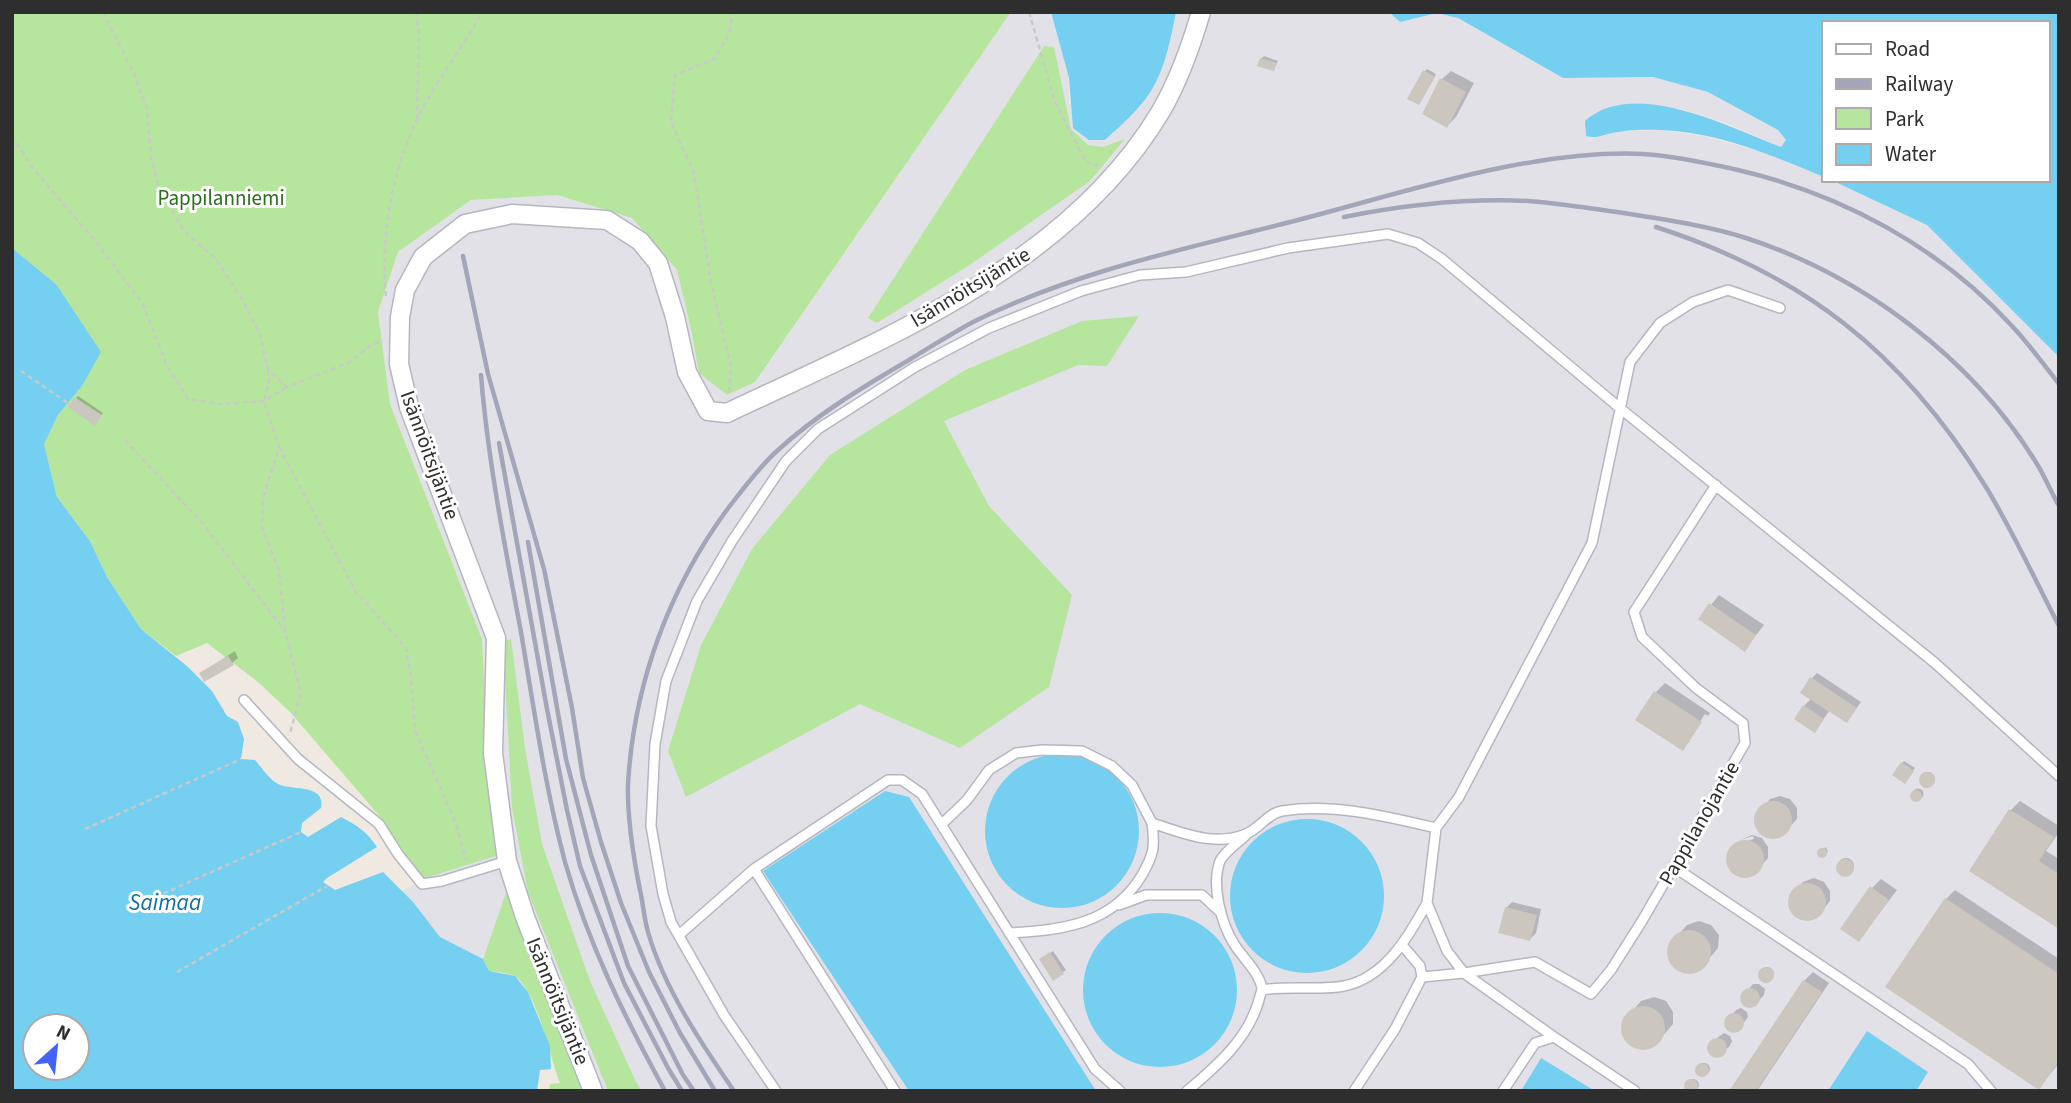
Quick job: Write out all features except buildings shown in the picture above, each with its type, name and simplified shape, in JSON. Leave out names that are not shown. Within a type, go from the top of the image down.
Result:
[{"type":"street","name":"Isännöitsijäntie","points":[[593,1091],[525,917],[507,861],[494,753],[496,638],[409,407],[399,363],[400,317],[405,290],[423,257],[464,224],[512,214],[607,220],[640,241],[658,263],[676,317],[687,372],[708,411],[727,413],[882,338],[996,276],[1054,233],[1118,172],[1161,110],[1189,52],[1201,12]]},
{"type":"lane","points":[[776,1091],[724,1015],[671,922],[663,894],[651,826],[655,744],[666,681],[697,601],[732,541],[786,461],[818,429],[915,367],[989,328],[1081,291],[1140,275],[1186,272],[1288,248],[1388,234],[1418,243],[1442,259],[1935,663],[2059,776]]},
{"type":"lane","points":[[1262,990],[1284,986],[1346,986],[1371,974],[1396,954],[1427,903],[1436,828],[1459,797],[1592,543],[1630,362],[1660,323],[1693,302],[1728,290],[1780,308]]},
{"type":"lane","name":"Pappilanojantie","points":[[1422,977],[1535,962],[1591,993],[1611,970],[1674,867],[1745,743],[1743,723],[1696,688],[1642,637],[1634,612],[1716,485]]},
{"type":"lane","points":[[244,700],[298,760],[379,824],[422,884],[507,861]]},
{"type":"lane","points":[[942,824],[967,800],[989,769],[1016,753],[1042,750],[1082,751],[1112,766],[1132,785],[1152,823],[1155,846],[1146,867],[1134,888],[1114,907]]},
{"type":"lane","points":[[679,935],[754,869],[888,780],[902,780],[922,794],[1095,1069],[1120,1091]]},
{"type":"lane","points":[[1187,1091],[1220,1064],[1241,1038],[1256,1011],[1262,990],[1254,971],[1232,942],[1220,912],[1217,883],[1220,860],[1247,834],[1277,812],[1311,807],[1389,817],[1436,828]]},
{"type":"lane","points":[[1152,823],[1199,838],[1219,840],[1247,834]]},
{"type":"lane","points":[[1674,867],[1968,1064],[1992,1091]]},
{"type":"lane","points":[[754,869],[895,1091]]},
{"type":"lane","points":[[1009,933],[1050,931],[1087,921],[1146,895],[1202,895],[1220,912]]},
{"type":"lane","points":[[1427,903],[1447,951],[1464,973],[1634,1091]]},
{"type":"lane","points":[[1354,1091],[1395,1029],[1422,977],[1420,966],[1402,945]]},
{"type":"lane","points":[[1503,1091],[1535,1043],[1554,1037]]},
{"type":"path","points":[[103,12],[135,76],[147,109],[151,157],[159,188],[185,232],[216,259],[242,299],[260,334],[269,381],[264,401],[279,446],[356,592],[406,648],[415,730],[455,821],[466,854],[467,873]]},
{"type":"path","points":[[416,12],[419,34],[417,122]]},
{"type":"path","points":[[387,306],[384,283],[386,226],[397,174],[427,100],[470,36],[482,12]]},
{"type":"path","points":[[727,413],[731,367],[711,282],[694,173],[671,122],[675,75],[714,59],[729,34],[733,12]]},
{"type":"path","points":[[1029,12],[1055,102],[1086,162],[1118,172]]},
{"type":"path","points":[[12,136],[32,167],[96,242],[143,304],[167,366],[188,400],[221,404],[264,401],[287,387],[348,363],[373,344],[389,339],[400,341]]},
{"type":"path","points":[[21,370],[68,403]]},
{"type":"path","points":[[268,370],[287,387]]},
{"type":"path","points":[[125,440],[203,524],[285,631]]},
{"type":"path","points":[[279,446],[263,499],[262,528],[279,570],[285,631],[301,693],[286,746]]},
{"type":"path","points":[[85,828],[241,760]]},
{"type":"path","points":[[140,904],[301,832]]},
{"type":"path","points":[[177,972],[327,886]]},
{"type":"shaded area","points":[[1011,12],[1051,12],[1069,78],[1069,104],[1169,46],[1176,12],[1389,12],[1400,22],[1437,13],[1458,18],[1563,78],[1653,77],[1708,92],[1778,130],[1786,140],[1782,147],[1723,122],[1681,109],[1584,129],[1586,135],[1593,138],[1613,132],[1660,130],[1703,136],[1770,154],[1822,176],[1822,182],[1835,182],[1927,225],[2059,357],[2059,1091],[584,1091],[507,892],[483,959],[440,937],[402,891],[422,879],[496,855],[491,816],[482,639],[390,404],[378,312],[398,252],[471,200],[557,195],[632,218],[677,270],[699,373],[755,383]]},
{"type":"green space","name":"Pappilanniemi","points":[[12,12],[1011,12],[755,382],[727,395],[699,373],[677,270],[632,218],[557,195],[471,200],[398,252],[378,312],[390,404],[482,639],[491,816],[496,856],[422,879],[382,819],[290,712],[258,682],[207,643],[176,656],[141,629],[107,577],[90,541],[57,497],[44,444],[58,415],[82,386],[70,307],[56,284],[12,248]]},
{"type":"green space","points":[[1044,46],[1054,47],[1071,129],[1088,145],[1103,147],[1125,139],[1090,181],[971,264],[877,323],[868,318]]},
{"type":"green space","points":[[1139,316],[1107,366],[1078,365],[944,421],[989,506],[1072,595],[1049,687],[960,748],[860,704],[686,797],[668,751],[701,645],[752,549],[830,455],[965,370],[1082,321]]},
{"type":"green space","points":[[511,639],[525,748],[542,844],[590,981],[642,1091],[608,1091],[528,892],[512,808],[503,641]]},
{"type":"green space","points":[[507,890],[584,1091],[549,1091],[550,1084],[560,1083],[531,997],[516,977],[489,971],[483,959]]},
{"type":"water","points":[[1051,12],[1176,12],[1167,53],[1156,82],[1141,105],[1105,140],[1089,140],[1073,128],[1069,78]]},
{"type":"water","points":[[1389,12],[2059,12],[2059,357],[1927,225],[1835,182],[2050,182],[2050,21],[1822,21],[1822,176],[1764,153],[1702,135],[1648,130],[1586,136],[1585,121],[1605,109],[1629,104],[1682,110],[1781,147],[1786,140],[1778,130],[1708,92],[1653,77],[1563,78],[1458,18],[1437,13],[1400,22]]},
{"type":"water","name":"Saimaa","points":[[12,248],[56,284],[101,352],[82,386],[58,415],[44,444],[57,497],[90,541],[107,577],[141,629],[188,667],[212,691],[227,716],[238,722],[244,739],[241,759],[255,760],[278,784],[306,789],[318,795],[321,808],[302,823],[301,832],[308,837],[341,817],[361,829],[377,847],[323,882],[335,890],[383,872],[413,902],[440,937],[483,959],[489,971],[515,976],[528,992],[550,1046],[551,1069],[540,1070],[537,1091],[12,1091]]},
{"type":"water","points":[[1062,754],[1091,760],[1116,777],[1133,802],[1139,831],[1133,860],[1116,885],[1091,902],[1062,908],[1033,902],[1008,885],[991,860],[985,831],[991,802],[1008,777],[1033,760]]},
{"type":"water","points":[[885,791],[909,797],[1096,1091],[909,1091],[763,871]]},
{"type":"water","points":[[1307,819],[1336,825],[1361,842],[1378,867],[1384,896],[1378,925],[1361,950],[1336,967],[1307,973],[1278,967],[1253,950],[1236,925],[1230,896],[1236,867],[1253,842],[1278,825]]},
{"type":"water","points":[[1160,913],[1189,919],[1214,936],[1231,961],[1237,990],[1231,1019],[1214,1044],[1189,1061],[1160,1067],[1131,1061],[1106,1044],[1089,1019],[1083,990],[1089,961],[1106,936],[1131,919]]},
{"type":"water","points":[[1867,1031],[1928,1072],[1916,1091],[1828,1091]]},
{"type":"water","points":[[1541,1058],[1595,1091],[1521,1091]]},
{"type":"railway","points":[[734,1091],[674,994],[655,953],[645,921],[631,837],[628,784],[638,710],[647,673],[658,638],[689,570],[729,507],[764,464],[808,425],[841,402],[973,322],[1051,288],[1133,262],[1425,185],[1557,158],[1643,154],[1702,162],[1776,180],[1814,193],[1887,227],[1921,248],[1984,298],[2018,333],[2059,384]]},
{"type":"railway","points":[[1344,217],[1458,202],[1539,202],[1699,226],[1730,233],[1789,254],[1873,299],[1948,356],[2011,426],[2037,464],[2059,506]]},
{"type":"railway","points":[[1656,227],[1709,246],[1758,269],[1845,324],[1883,357],[1919,395],[1984,484],[2059,626]]},
{"type":"railway","points":[[463,256],[488,374],[544,569],[583,778],[601,842],[621,903],[649,972],[680,1033],[715,1091]]},
{"type":"railway","points":[[481,375],[503,536],[546,777],[565,862],[585,922],[609,979],[665,1091]]},
{"type":"railway","points":[[499,443],[547,709],[580,866],[624,983],[682,1091]]},
{"type":"railway","points":[[528,542],[566,759],[591,855],[628,966],[683,1075],[694,1091]]}]
